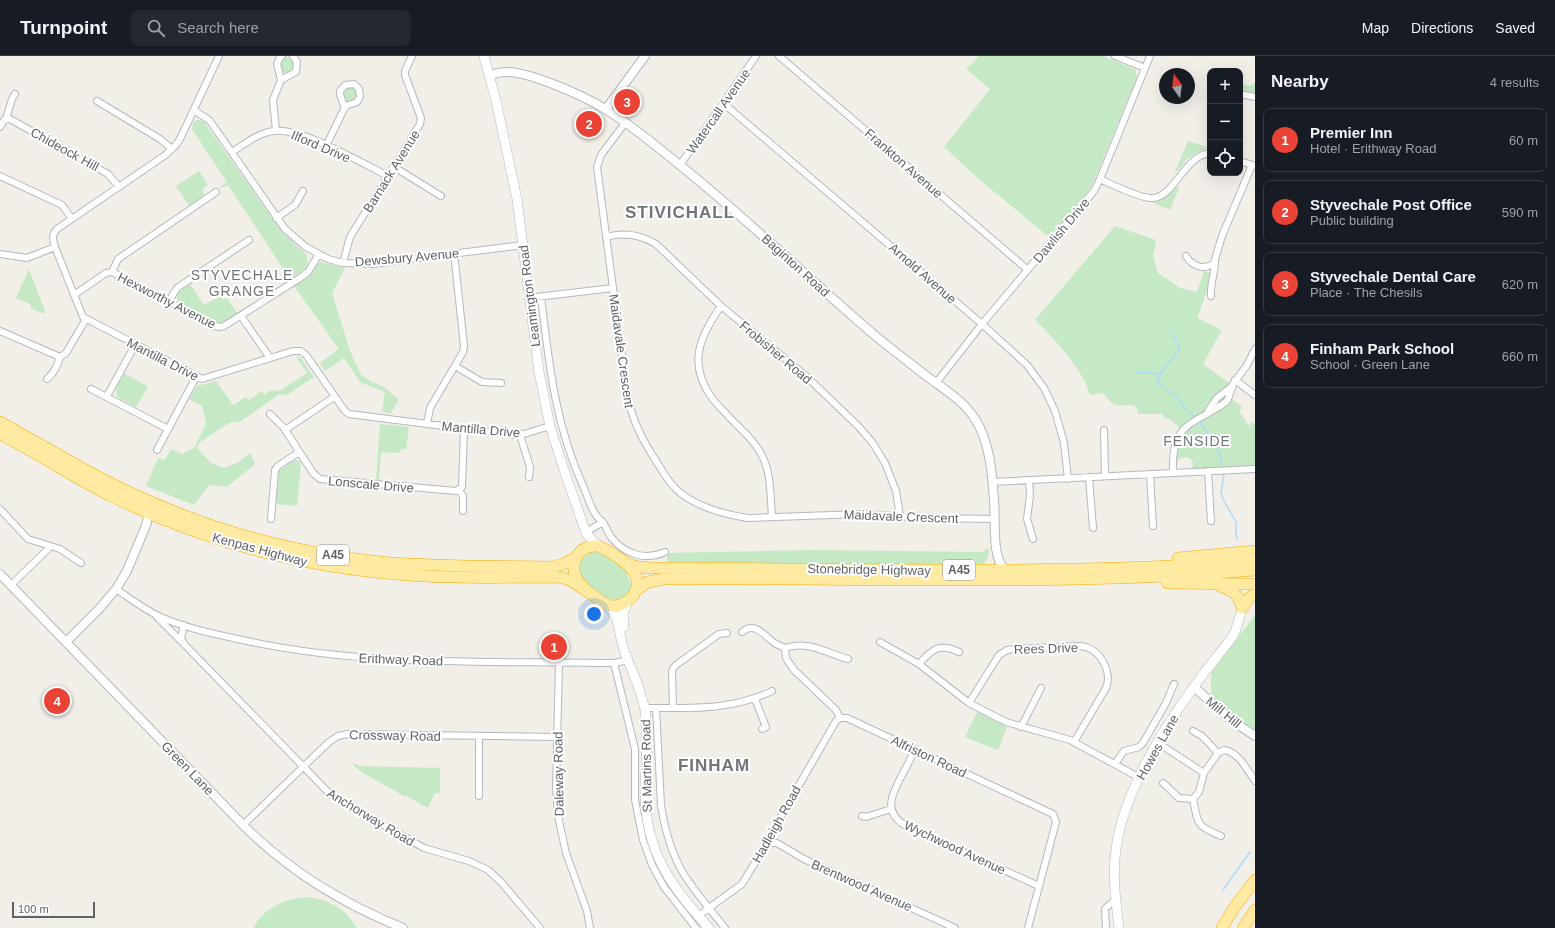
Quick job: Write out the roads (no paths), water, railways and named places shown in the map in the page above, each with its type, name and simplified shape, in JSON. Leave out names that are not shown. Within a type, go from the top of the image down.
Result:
[{"type":"highway","name":"Kenpas Highway","points":[[0,422],[122,490],[218,528],[264,541],[345,558],[409,564],[550,567],[564,564],[579,554]]},
{"type":"highway","name":"Kenpas Highway","points":[[0,434],[111,496],[147,518],[180,525],[237,545],[307,562],[348,569],[409,575],[559,578],[570,580],[588,592]]},
{"type":"highway","points":[[99,478],[116,491],[142,505],[147,518]]},
{"type":"highway","points":[[589,547],[602,548],[628,564],[634,571],[638,583],[632,595],[620,605],[607,605],[588,592],[576,578],[574,565],[579,554],[589,547]]},
{"type":"highway","points":[[1130,567],[1160,560],[1255,551]]},
{"type":"highway","name":"Stonebridge Highway","points":[[628,564],[638,567],[656,568],[1005,570],[1130,567],[1255,561]]},
{"type":"highway","name":"Stonebridge Highway","points":[[632,595],[648,582],[664,579],[999,580],[1119,578],[1255,570]]},
{"type":"highway","name":"A45","points":[[1119,578],[1145,582],[1255,584]]},
{"type":"highway","points":[[1216,584],[1234,592],[1242,608]]},
{"type":"highway","points":[[1242,608],[1249,598],[1255,594]]},
{"type":"highway","points":[[1222,928],[1234,908],[1255,880]]},
{"type":"highway","points":[[1229,928],[1255,891]]},
{"type":"highway","points":[[1243,928],[1255,910]]},
{"type":"main road","name":"Leamington Road","points":[[484,56],[490,75],[515,192],[539,372],[550,426],[586,532],[593,541],[602,548]]},
{"type":"main road","points":[[579,554],[585,542],[586,532]]},
{"type":"main road","name":"St Martins Road","points":[[629,660],[629,648],[622,617],[626,605],[632,595]]},
{"type":"main road","name":"St Martins Road","points":[[607,605],[617,617],[624,649],[645,708],[647,736],[645,800],[650,833],[655,849],[668,877],[682,898],[709,928]]},
{"type":"main road","name":"Howes Lane","points":[[1119,928],[1116,901],[1115,864],[1118,837],[1126,810],[1158,743],[1173,717],[1232,636],[1238,623],[1242,608]]},
{"type":"street","points":[[46,379],[56,368],[60,357],[66,353],[86,319],[82,316],[55,247],[52,239],[53,234],[57,229],[172,149],[180,139],[219,56]]},
{"type":"street","points":[[281,80],[277,64],[282,56]]},
{"type":"street","points":[[276,131],[273,100],[281,80],[285,76],[292,75],[296,72],[297,62],[293,56]]},
{"type":"street","name":"Barnack Avenue","points":[[343,263],[350,237],[421,121],[405,75],[405,71],[412,56]]},
{"type":"street","points":[[606,109],[645,56]]},
{"type":"street","name":"Watercall Avenue","points":[[680,165],[756,56]]},
{"type":"street","name":"Frankton Avenue","points":[[779,56],[1028,270]]},
{"type":"street","points":[[1115,56],[1145,68]]},
{"type":"street","name":"Dawlish Drive","points":[[936,383],[982,324],[1091,195],[1100,179],[1150,56]]},
{"type":"street","name":"Baginton Road","points":[[490,75],[505,72],[532,78],[581,96],[606,109],[680,165],[741,216],[878,338],[960,402],[976,420],[985,442],[992,482],[996,548],[999,563],[1005,570]]},
{"type":"street","points":[[0,127],[6,118],[15,94]]},
{"type":"street","points":[[1243,95],[1255,97]]},
{"type":"street","points":[[98,101],[160,139],[172,149]]},
{"type":"street","name":"Arnold Avenue","points":[[724,103],[982,324],[1027,365],[1047,394],[1060,425],[1065,448],[1068,479]]},
{"type":"street","points":[[326,146],[344,109]]},
{"type":"street","name":"Dewsbury Avenue","points":[[194,110],[208,118],[276,218],[295,239],[319,254],[343,263],[372,264],[523,245]]},
{"type":"street","name":"Chideock Hill","points":[[6,118],[108,174],[119,187]]},
{"type":"street","name":"Maidavale Crescent","points":[[625,123],[601,155],[597,165],[629,405],[640,434],[665,476],[680,494],[690,500],[739,517],[841,514],[995,519]]},
{"type":"street","name":"Ilford Drive","points":[[232,152],[257,136],[276,131],[288,131],[326,146],[388,176]]},
{"type":"street","points":[[1100,179],[1146,197],[1156,198],[1166,192],[1193,160],[1207,154]]},
{"type":"street","points":[[1211,296],[1211,285],[1222,236],[1254,166],[1243,162]]},
{"type":"street","points":[[394,167],[441,196]]},
{"type":"street","points":[[0,176],[62,205],[72,219]]},
{"type":"street","points":[[276,218],[295,205],[304,189]]},
{"type":"street","points":[[112,272],[118,259],[216,192]]},
{"type":"street","name":"Frobisher Road","points":[[606,237],[628,234],[652,242],[721,306],[806,376],[865,433],[878,451],[888,468],[896,491],[900,516]]},
{"type":"street","points":[[169,302],[177,288],[249,240]]},
{"type":"street","points":[[0,254],[25,258],[55,247]]},
{"type":"street","points":[[427,424],[430,408],[463,352],[464,346],[454,253]]},
{"type":"street","name":"Hexworthy Avenue","points":[[74,295],[106,273],[112,272],[218,327],[224,326],[308,272],[319,254]]},
{"type":"street","points":[[1186,256],[1193,264],[1201,267],[1211,265],[1216,261]]},
{"type":"street","points":[[528,298],[613,288]]},
{"type":"street","name":"Leamington Road","points":[[541,297],[549,368],[559,419],[574,468],[594,513],[603,522],[611,537],[622,548],[630,553],[649,556],[665,552]]},
{"type":"street","points":[[721,306],[702,337],[698,360],[701,375],[712,398],[754,442],[764,460],[769,476],[772,517]]},
{"type":"street","points":[[241,316],[270,358]]},
{"type":"street","name":"Mantilla Drive","points":[[86,319],[202,380],[293,351],[301,351],[306,355],[334,397],[349,414],[520,435],[550,426]]},
{"type":"street","points":[[0,332],[60,357]]},
{"type":"street","points":[[107,396],[135,344]]},
{"type":"street","points":[[1173,473],[1173,453],[1176,439],[1182,430],[1207,412],[1217,398],[1234,383],[1247,365],[1255,349]]},
{"type":"street","points":[[455,366],[482,382],[501,384]]},
{"type":"street","points":[[157,450],[196,377]]},
{"type":"street","points":[[1234,383],[1255,395]]},
{"type":"street","points":[[91,388],[168,429]]},
{"type":"street","points":[[285,430],[334,397]]},
{"type":"street","name":"Lonscale Drive","points":[[270,414],[285,430],[313,473],[320,479],[459,490]]},
{"type":"street","points":[[463,511],[463,496],[459,490],[462,487],[464,429]]},
{"type":"street","points":[[1104,430],[1105,476]]},
{"type":"street","points":[[520,435],[530,467],[530,477]]},
{"type":"street","points":[[271,519],[275,470],[278,466],[299,452]]},
{"type":"street","points":[[992,482],[1255,469]]},
{"type":"street","points":[[1208,471],[1212,521]]},
{"type":"street","points":[[1150,474],[1153,526]]},
{"type":"street","points":[[1089,477],[1093,528]]},
{"type":"street","points":[[1029,480],[1030,496],[1027,519],[1032,539]]},
{"type":"street","points":[[0,509],[28,539],[60,550],[82,563]]},
{"type":"street","points":[[66,642],[99,609],[116,589],[129,566],[147,518]]},
{"type":"street","points":[[586,532],[603,522]]},
{"type":"street","points":[[11,585],[50,547]]},
{"type":"street","name":"Baginton Road","points":[[984,570],[991,562],[996,548]]},
{"type":"street","name":"Green Lane","points":[[0,574],[243,825],[279,858],[314,883],[378,918],[403,928]]},
{"type":"street","name":"Anchorway Road","points":[[116,589],[154,613],[177,623]]},
{"type":"street","name":"Anchorway Road","points":[[154,613],[331,795],[411,842],[424,848],[474,862],[488,870],[501,882],[540,928]]},
{"type":"street","name":"Erithway Road","points":[[177,623],[272,647],[353,657],[404,660],[614,663],[629,660]]},
{"type":"street","points":[[184,625],[181,638],[184,644]]},
{"type":"street","points":[[742,632],[749,628],[757,629],[764,633],[774,643],[785,648],[800,644],[848,658]]},
{"type":"street","points":[[673,708],[672,670],[676,665],[719,634],[727,633]]},
{"type":"street","points":[[880,642],[919,664],[969,703],[1006,722],[1074,742],[1140,778]]},
{"type":"street","name":"Rees Drive","points":[[969,703],[996,658],[1004,651],[1022,648],[1089,647],[1099,655],[1106,669],[1108,682],[1106,688],[1074,742]]},
{"type":"street","points":[[785,648],[788,662],[794,670],[836,710],[840,718]]},
{"type":"street","points":[[919,664],[929,653],[937,648],[947,648],[959,652]]},
{"type":"street","name":"Daleway Road","points":[[559,662],[556,788],[560,828],[567,858],[587,911],[590,928]]},
{"type":"street","name":"St Martins Road","points":[[614,663],[635,749],[635,800],[643,840],[652,865],[664,887],[696,928]]},
{"type":"street","points":[[1115,764],[1124,751],[1139,747],[1143,743],[1166,703],[1174,684]]},
{"type":"street","name":"Mill Hill","points":[[1194,687],[1219,710],[1255,736]]},
{"type":"street","points":[[1021,727],[1041,688]]},
{"type":"street","points":[[645,708],[718,707],[755,699],[772,691]]},
{"type":"street","points":[[755,699],[766,727],[762,729]]},
{"type":"street","name":"St Martins Road","points":[[656,708],[659,790],[663,820],[671,846],[683,874],[725,928]]},
{"type":"street","name":"Alfriston Road","points":[[840,718],[847,718],[1053,814],[1056,822],[1028,928]]},
{"type":"street","name":"Hadleigh Road","points":[[698,916],[742,884],[765,846],[769,843],[772,832],[813,758],[836,721],[840,718]]},
{"type":"street","points":[[1193,731],[1202,736],[1218,753]]},
{"type":"street","name":"Crossway Road","points":[[243,825],[332,739],[341,735],[557,737]]},
{"type":"street","points":[[478,796],[479,736]]},
{"type":"street","points":[[1158,743],[1204,773]]},
{"type":"street","name":"Wychwood Avenue","points":[[915,749],[894,792],[891,810],[896,817],[906,826],[1039,886]]},
{"type":"street","points":[[1193,799],[1199,792],[1204,773],[1218,753],[1224,750],[1232,752],[1245,766],[1255,781]]},
{"type":"street","points":[[1163,783],[1178,798],[1193,799]]},
{"type":"street","points":[[1193,799],[1198,823],[1205,830],[1220,836]]},
{"type":"street","points":[[862,816],[866,817],[891,810]]},
{"type":"street","name":"Brentwood Avenue","points":[[769,843],[776,843],[804,859],[955,928]]},
{"type":"street","points":[[1106,928],[1105,909],[1116,901]]},
{"type":"waterway","points":[[1159,375],[1179,350],[1173,332]]},
{"type":"waterway","points":[[1135,373],[1154,373],[1159,375],[1159,378],[1157,379],[1159,384],[1176,396],[1183,406],[1193,415]]},
{"type":"waterway","points":[[1200,422],[1217,448],[1220,454],[1221,464]]},
{"type":"waterway","points":[[1224,474],[1221,493],[1236,522],[1237,539]]},
{"type":"waterway","points":[[1223,890],[1250,852]]},
{"type":"place","name":"Styvechale Dental Care","points":[[627,102]]},
{"type":"place","name":"Styvechale Post Office","points":[[589,124]]},
{"type":"place","name":"Premier Inn","points":[[554,647]]},
{"type":"place","name":"Finham Park School","points":[[57,701]]},
{"type":"district","name":"STIVICHALL","points":[[680,212]]},
{"type":"district","name":"STYVECHALE GRANGE","points":[[242,284]]},
{"type":"district","name":"FENSIDE","points":[[1197,441]]},
{"type":"district","name":"FINHAM","points":[[714,765]]}]
